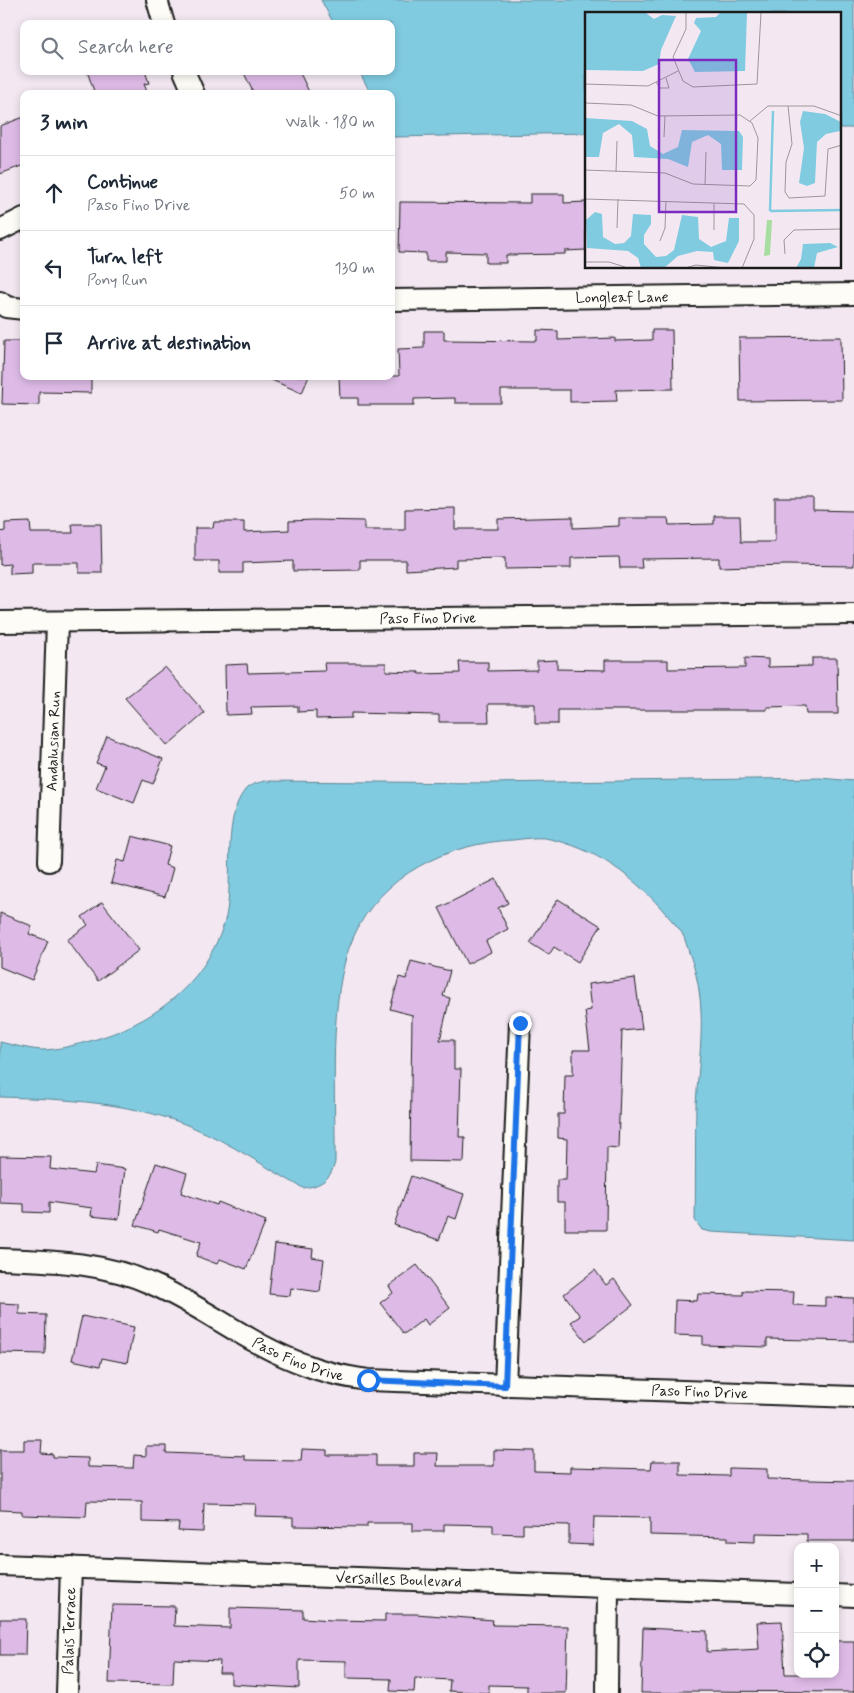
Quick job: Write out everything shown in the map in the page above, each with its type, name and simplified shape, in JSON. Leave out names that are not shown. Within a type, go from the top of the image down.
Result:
[{"type":"street","points":[[157,0],[163,20]]},
{"type":"street","points":[[186,75],[192,90]]},
{"type":"street","points":[[0,230],[20,220]]},
{"type":"street","name":"Longleaf Lane","points":[[395,300],[854,294]]},
{"type":"street","points":[[0,302],[6,307],[20,309]]},
{"type":"street","name":"Paso Fino Drive","points":[[0,622],[854,614]]},
{"type":"street","name":"Andalusian Run","points":[[49,861],[57,622]]},
{"type":"street","points":[[505,1386],[520,1023]]},
{"type":"street","name":"Paso Fino Drive","points":[[0,1259],[90,1264],[122,1272],[153,1284],[304,1365],[336,1375],[368,1380],[505,1386],[854,1397]]},
{"type":"street","name":"Versailles Boulevard","points":[[0,1565],[794,1594]]},
{"type":"street","name":"Palais Terrace","points":[[68,1693],[70,1568]]},
{"type":"street","points":[[607,1693],[608,1588]]},
{"type":"street","points":[[839,1595],[854,1596]]},
{"type":"water","points":[[321,0],[854,0],[854,128],[842,128],[842,12],[585,12],[585,133],[395,137],[395,90],[369,90],[361,75],[395,75],[395,20],[332,20]]},
{"type":"water","points":[[820,778],[854,781],[854,1240],[702,1230],[695,1220],[696,1105],[701,1011],[696,974],[685,938],[679,928],[655,901],[613,866],[581,849],[545,838],[489,842],[441,856],[419,866],[398,880],[380,897],[365,916],[353,938],[339,989],[334,1078],[335,1162],[331,1173],[320,1183],[303,1188],[206,1133],[146,1112],[98,1103],[0,1097],[0,1042],[41,1050],[60,1048],[112,1034],[154,1013],[172,1000],[203,966],[215,946],[224,924],[229,892],[231,836],[237,803],[245,790],[254,784],[265,781],[490,783]]},
{"type":"building","points":[[88,75],[146,75],[149,83],[144,84],[146,90],[94,90]]},
{"type":"building","points":[[245,75],[301,75],[308,90],[252,90]]},
{"type":"building","points":[[20,118],[20,166],[0,174],[0,126]]},
{"type":"building","points":[[530,194],[564,194],[564,203],[585,202],[585,250],[565,251],[565,254],[506,255],[506,263],[486,263],[486,253],[446,252],[446,261],[426,261],[426,253],[399,252],[400,202],[530,203]]},
{"type":"building","points":[[537,330],[558,331],[558,340],[615,338],[615,341],[652,340],[652,330],[672,330],[673,389],[616,390],[617,401],[570,402],[570,390],[501,390],[501,403],[455,403],[455,398],[414,399],[414,405],[358,405],[358,398],[340,398],[339,380],[395,380],[395,376],[399,376],[398,349],[424,348],[424,331],[444,331],[444,340],[537,341]]},
{"type":"building","points":[[841,337],[842,400],[740,401],[739,338]]},
{"type":"building","points":[[4,341],[20,341],[20,380],[91,380],[91,393],[39,392],[39,405],[2,404]]},
{"type":"building","points":[[271,380],[307,380],[302,393]]},
{"type":"building","points":[[775,498],[813,498],[813,510],[854,511],[854,566],[786,565],[719,567],[719,558],[641,559],[642,568],[620,568],[619,557],[571,558],[571,568],[505,569],[505,558],[456,559],[456,567],[406,570],[406,560],[360,560],[360,570],[293,571],[293,561],[243,563],[243,573],[219,573],[219,561],[195,561],[195,528],[213,528],[214,522],[244,522],[244,532],[289,530],[289,521],[314,520],[364,521],[364,530],[405,530],[405,509],[455,508],[455,529],[498,529],[498,519],[573,517],[573,528],[619,526],[619,518],[668,518],[669,525],[714,524],[714,516],[740,516],[741,542],[775,542]]},
{"type":"building","points":[[30,522],[31,533],[73,533],[72,524],[101,524],[102,573],[79,573],[79,563],[32,563],[32,573],[10,574],[10,564],[0,565],[0,532],[5,531],[5,523]]},
{"type":"building","points":[[745,658],[768,659],[768,667],[812,666],[812,658],[837,658],[838,714],[806,714],[805,706],[767,707],[767,710],[558,710],[558,724],[535,724],[535,704],[488,704],[489,722],[439,722],[439,715],[351,713],[351,718],[316,719],[316,711],[298,712],[298,706],[251,707],[252,714],[226,715],[225,665],[247,664],[248,673],[325,671],[324,663],[386,663],[386,671],[419,672],[419,674],[460,673],[459,662],[488,662],[488,671],[537,670],[537,661],[557,660],[557,669],[605,670],[605,660],[668,660],[668,669],[745,668]]},
{"type":"building","points":[[165,667],[205,713],[167,746],[125,698]]},
{"type":"building","points":[[107,736],[163,759],[153,784],[143,780],[134,803],[96,788],[105,766],[96,763]]},
{"type":"building","points":[[132,836],[170,846],[165,865],[173,868],[165,897],[111,883],[117,860],[125,862]]},
{"type":"building","points":[[496,879],[508,903],[498,908],[508,929],[486,941],[491,952],[467,964],[439,908]]},
{"type":"building","points":[[558,899],[601,926],[578,962],[554,947],[549,955],[530,943]]},
{"type":"building","points":[[102,902],[139,950],[98,981],[67,940],[88,925],[82,917]]},
{"type":"building","points":[[0,913],[32,926],[29,934],[48,941],[32,980],[0,967]]},
{"type":"building","points":[[411,961],[450,971],[443,996],[450,998],[440,1040],[454,1040],[454,1069],[461,1069],[459,1137],[465,1137],[464,1162],[410,1161],[412,1015],[390,1009],[399,977],[406,979]]},
{"type":"building","points":[[635,978],[642,1029],[622,1031],[618,1148],[607,1147],[606,1230],[565,1230],[565,1202],[557,1202],[557,1180],[566,1180],[567,1139],[558,1138],[558,1114],[564,1114],[565,1075],[573,1075],[573,1050],[590,1050],[585,1011],[591,1010],[588,984]]},
{"type":"building","points":[[0,1156],[51,1157],[50,1169],[94,1174],[96,1165],[125,1169],[119,1219],[91,1216],[92,1208],[49,1202],[49,1213],[24,1212],[24,1204],[0,1203]]},
{"type":"building","points":[[156,1163],[187,1173],[181,1193],[217,1205],[218,1202],[266,1221],[246,1269],[220,1259],[217,1264],[196,1256],[201,1242],[159,1229],[158,1232],[135,1225]]},
{"type":"building","points":[[411,1176],[464,1194],[456,1219],[448,1216],[439,1240],[394,1225]]},
{"type":"building","points":[[275,1244],[313,1249],[312,1257],[324,1259],[320,1292],[291,1288],[290,1296],[269,1294]]},
{"type":"building","points":[[417,1265],[450,1308],[428,1325],[424,1319],[404,1334],[380,1303],[393,1293],[389,1286]]},
{"type":"building","points":[[595,1270],[606,1285],[614,1279],[633,1305],[586,1341],[571,1322],[580,1316],[564,1294]]},
{"type":"building","points":[[743,1291],[794,1292],[793,1305],[825,1306],[825,1297],[854,1298],[854,1341],[767,1339],[767,1347],[703,1345],[703,1336],[674,1335],[675,1300],[697,1301],[698,1294],[743,1295]]},
{"type":"building","points":[[0,1303],[19,1304],[19,1314],[46,1315],[45,1354],[0,1353]]},
{"type":"building","points":[[82,1316],[134,1327],[127,1363],[102,1358],[100,1366],[72,1360]]},
{"type":"building","points":[[24,1440],[42,1440],[41,1453],[53,1454],[53,1457],[88,1458],[88,1467],[133,1468],[134,1455],[146,1456],[146,1446],[166,1446],[166,1453],[245,1456],[245,1460],[301,1461],[302,1449],[327,1450],[327,1455],[376,1455],[376,1466],[414,1466],[414,1453],[438,1453],[437,1466],[494,1466],[494,1450],[534,1451],[534,1471],[570,1472],[570,1467],[651,1469],[652,1461],[680,1461],[680,1475],[729,1476],[729,1468],[767,1469],[767,1479],[854,1481],[854,1541],[807,1541],[807,1534],[755,1533],[755,1542],[728,1541],[728,1537],[650,1535],[650,1518],[594,1517],[593,1545],[569,1544],[569,1525],[523,1524],[523,1534],[493,1533],[493,1525],[444,1524],[444,1531],[413,1531],[413,1523],[367,1523],[367,1527],[293,1526],[293,1517],[255,1516],[256,1504],[204,1503],[203,1532],[178,1531],[179,1523],[142,1522],[142,1502],[87,1501],[86,1517],[22,1515],[22,1511],[0,1510],[0,1450],[24,1450]]},
{"type":"building","points":[[112,1605],[175,1606],[174,1626],[230,1628],[230,1608],[303,1610],[303,1618],[332,1620],[385,1621],[385,1614],[416,1614],[493,1620],[492,1625],[568,1626],[566,1693],[527,1693],[527,1686],[489,1685],[489,1693],[449,1691],[450,1680],[415,1678],[414,1692],[390,1691],[391,1679],[346,1678],[346,1661],[299,1660],[299,1688],[231,1684],[231,1673],[219,1673],[220,1661],[174,1659],[173,1684],[109,1683]]},
{"type":"building","points":[[0,1619],[26,1619],[25,1655],[0,1655]]},
{"type":"building","points":[[782,1621],[785,1674],[794,1674],[794,1678],[839,1678],[839,1641],[854,1641],[854,1692],[680,1691],[679,1693],[641,1693],[643,1628],[707,1631],[707,1652],[759,1649],[757,1622]]},
{"type":"route","points":[[368,1380],[505,1386],[520,1023]]}]
